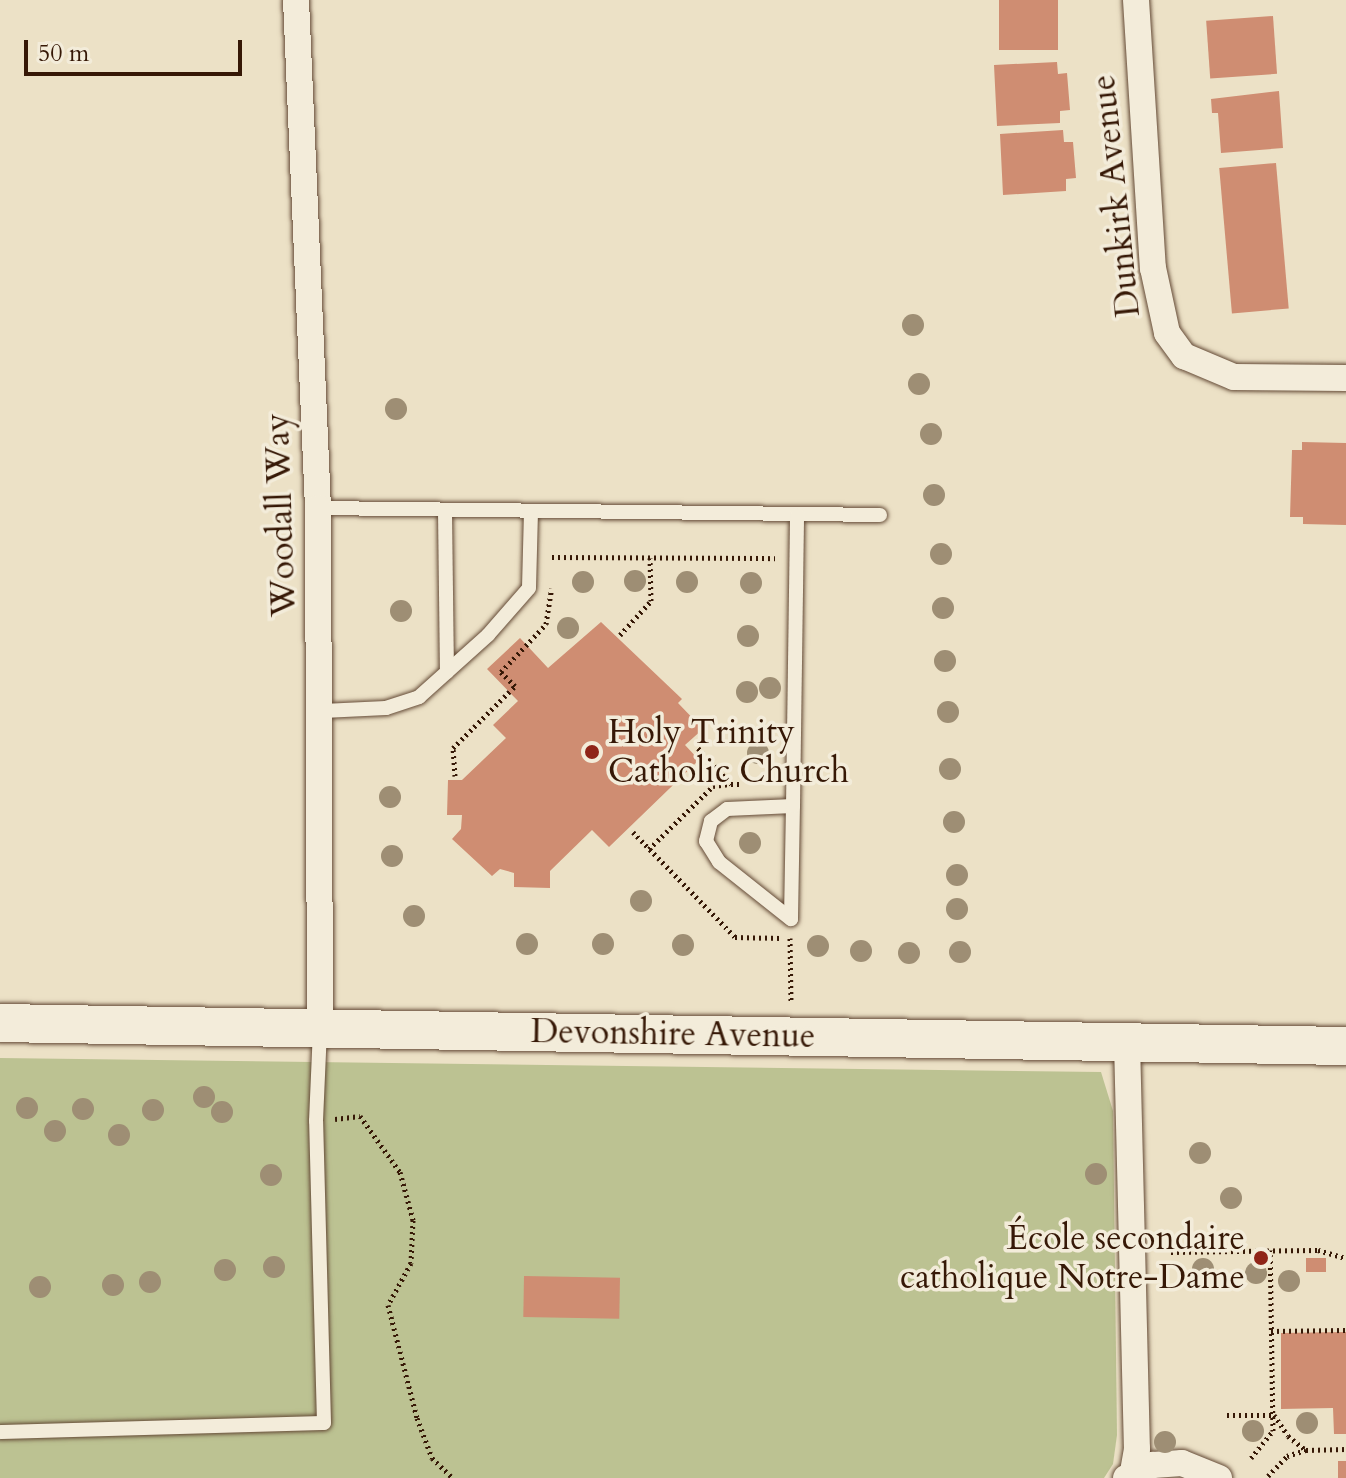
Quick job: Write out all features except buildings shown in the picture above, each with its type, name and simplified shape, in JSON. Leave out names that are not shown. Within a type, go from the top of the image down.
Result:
[{"type":"main road","name":"Devonshire Avenue","points":[[0,1023],[1346,1046]]},
{"type":"street","name":"Woodall Way","points":[[296,0],[318,508],[323,711],[320,1028]]},
{"type":"street","name":"Dunkirk Avenue","points":[[1136,0],[1153,268],[1167,333],[1184,356],[1234,377],[1346,378]]},
{"type":"street","points":[[1127,1042],[1137,1449],[1129,1475],[1182,1463],[1219,1478]]},
{"type":"lane","points":[[318,508],[880,515]]},
{"type":"lane","points":[[445,511],[447,672]]},
{"type":"lane","points":[[323,711],[386,708],[419,697],[524,599],[531,570],[531,512]]},
{"type":"lane","points":[[793,806],[727,809],[711,821],[706,841],[719,862],[791,919],[793,806],[797,515]]},
{"type":"lane","points":[[0,1432],[324,1423],[316,1121],[320,1028]]},
{"type":"path","points":[[779,573],[780,514]]},
{"type":"path","points":[[552,557],[779,558]]},
{"type":"path","points":[[620,635],[651,601],[650,558]]},
{"type":"path","points":[[455,776],[453,748],[515,686],[501,672],[529,643]]},
{"type":"path","points":[[698,748],[731,784]]},
{"type":"path","points":[[649,849],[713,786],[754,785]]},
{"type":"path","points":[[633,832],[735,937],[791,938],[790,1036]]},
{"type":"path","points":[[316,1121],[360,1116],[400,1172],[413,1220],[411,1263],[388,1305],[417,1418],[432,1458],[453,1478]]},
{"type":"path","points":[[1251,1458],[1273,1431],[1270,1250]]},
{"type":"path","points":[[1171,1252],[1318,1250],[1346,1258]]},
{"type":"path","points":[[1271,1331],[1346,1330]]},
{"type":"path","points":[[1227,1415],[1274,1415]]},
{"type":"path","points":[[1274,1415],[1288,1436],[1306,1450]]},
{"type":"path","points":[[1268,1476],[1287,1456],[1306,1450],[1346,1449]]},
{"type":"green space","points":[[0,1058],[1101,1072],[1113,1111],[1117,1435],[1113,1464],[1104,1478],[0,1478]]},
{"type":"place","name":"Holy Trinity Catholic Church","points":[[592,752]]},
{"type":"place","name":"École secondaire catholique Notre-Dame","points":[[1261,1258]]}]
